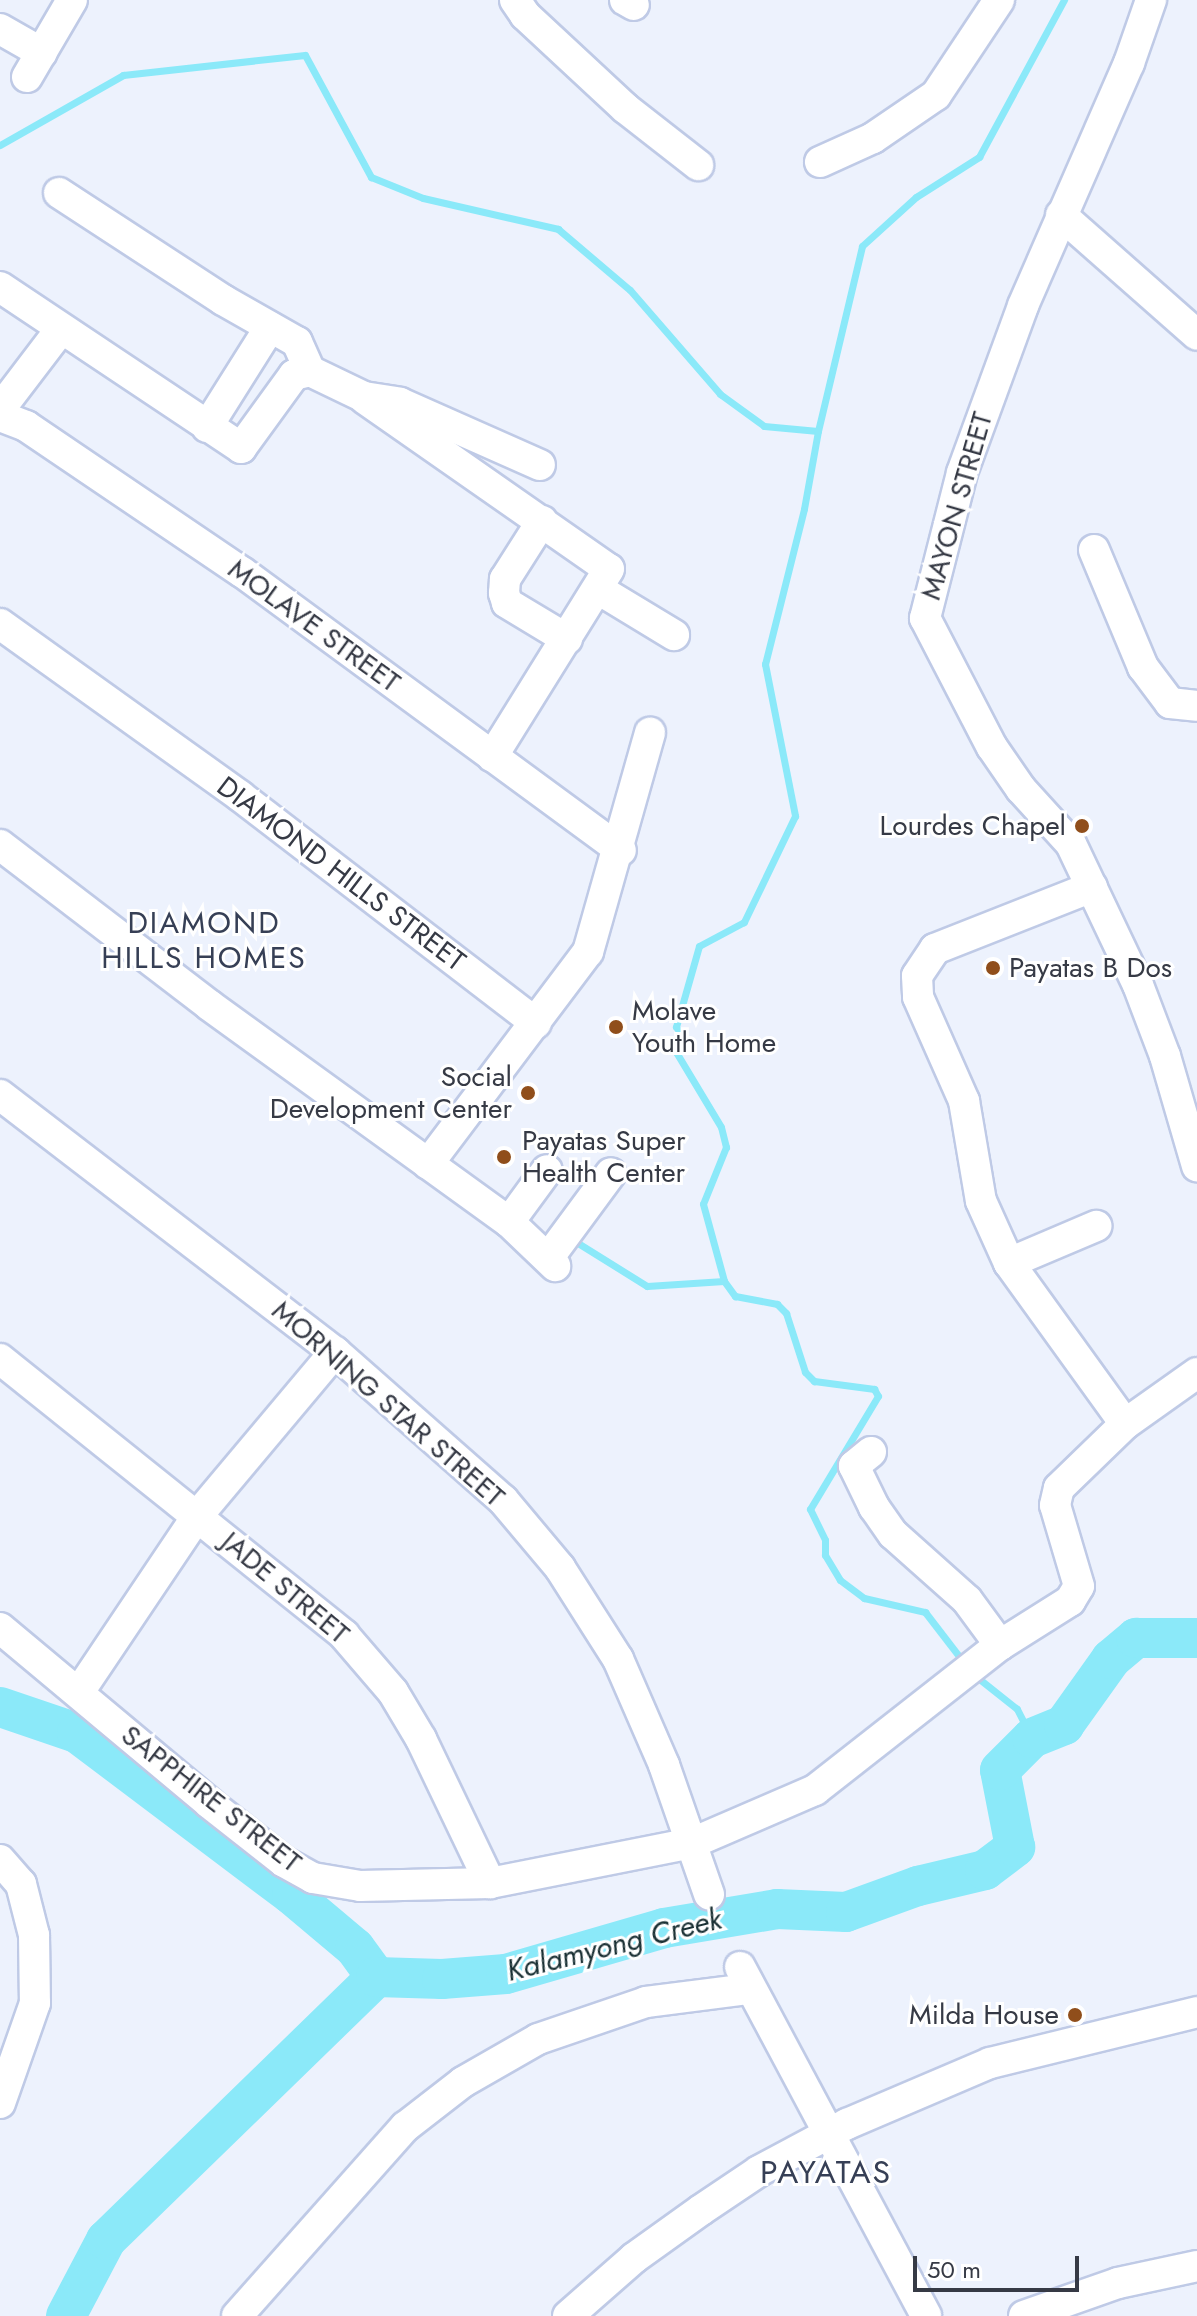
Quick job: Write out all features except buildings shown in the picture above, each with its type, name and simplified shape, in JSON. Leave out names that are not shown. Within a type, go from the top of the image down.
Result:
[{"type":"street","points":[[0,29],[34,65],[72,0]]},
{"type":"street","points":[[515,0],[525,15],[608,92],[698,165]]},
{"type":"street","points":[[820,162],[873,138],[936,95],[960,66],[999,0]]},
{"type":"street","name":"MAYON STREET","points":[[1151,0],[1061,215],[962,473],[925,618],[992,747],[1021,789],[1071,844],[1165,1056],[1197,1166]]},
{"type":"street","points":[[0,287],[207,427],[245,447],[302,373],[297,342],[59,193]]},
{"type":"street","points":[[1061,215],[1197,335]]},
{"type":"street","points":[[207,427],[270,327]]},
{"type":"street","points":[[0,409],[61,329]]},
{"type":"street","points":[[302,373],[364,397],[400,403],[540,465]]},
{"type":"street","points":[[364,397],[374,409],[609,569],[492,757]]},
{"type":"street","name":"MOLAVE STREET","points":[[0,416],[26,426],[242,572],[621,850]]},
{"type":"street","points":[[542,521],[505,579],[504,593],[507,603],[567,639]]},
{"type":"street","points":[[1094,550],[1143,667],[1170,703],[1197,706]]},
{"type":"street","points":[[598,589],[674,635]]},
{"type":"street","name":"DIAMOND HILLS STREET","points":[[0,624],[240,796],[536,1023]]},
{"type":"street","points":[[428,1164],[588,952],[621,850],[650,733]]},
{"type":"street","points":[[0,845],[509,1222],[552,1262],[611,1173]]},
{"type":"street","points":[[1092,887],[935,949],[917,976],[918,997],[964,1101],[981,1201],[1009,1263],[1125,1424],[1197,1373]]},
{"type":"street","name":"MORNING STAR STREET","points":[[0,1095],[335,1352],[503,1500],[560,1568],[639,1703],[709,1894]]},
{"type":"street","points":[[509,1222],[547,1170]]},
{"type":"street","points":[[1009,1263],[1096,1226]]},
{"type":"street","points":[[79,1692],[198,1515],[335,1352]]},
{"type":"street","name":"JADE STREET","points":[[0,1359],[344,1635],[393,1692],[446,1783],[490,1883]]},
{"type":"street","name":"SAPPHIRE STREET","points":[[0,1628],[284,1862],[313,1878],[360,1886],[490,1883],[692,1843],[815,1790],[981,1660],[1075,1594],[1079,1586],[1055,1496],[1125,1424]]},
{"type":"street","points":[[871,1452],[854,1466],[874,1507],[893,1534],[967,1600],[981,1660]]},
{"type":"street","points":[[0,1860],[21,1884],[34,1935],[35,2003],[0,2102]]},
{"type":"street","points":[[237,2316],[405,2127],[463,2082],[538,2039],[646,2002],[744,1978],[926,2316]]},
{"type":"street","points":[[568,2316],[634,2258],[701,2210],[829,2133],[990,2063],[1197,2012]]},
{"type":"street","points":[[1024,2316],[1118,2283],[1197,2266]]},
{"type":"waterway","points":[[818,431],[862,246],[916,197],[979,157],[1064,0]]},
{"type":"waterway","points":[[0,145],[123,75],[305,55],[371,177],[423,198],[558,229],[630,290],[720,394],[764,426],[818,431],[804,509],[765,664],[795,816],[744,922],[699,946],[676,1027],[682,1035],[676,1052],[721,1127],[726,1147],[703,1204],[724,1281],[735,1296],[777,1304],[786,1313],[805,1372],[814,1381],[874,1389],[878,1396],[810,1509],[825,1540],[825,1555],[840,1580],[864,1598],[925,1612],[965,1664]]},
{"type":"waterway","points":[[573,1240],[647,1286],[724,1281]]},
{"type":"waterway","name":"Kalamyong Creek","points":[[66,2316],[106,2240],[376,1977],[442,1979],[506,1974],[664,1928],[777,1909],[846,1912],[918,1886],[985,1870],[1015,1847],[1000,1770],[1032,1738],[1064,1725],[1111,1659],[1136,1638],[1197,1638]]},
{"type":"waterway","points":[[973,1674],[1017,1709],[1032,1738]]},
{"type":"waterway","points":[[0,1707],[77,1733],[292,1895],[355,1948],[376,1977]]},
{"type":"place","name":"Lourdes Chapel","points":[[1082,826]]},
{"type":"place","name":"Payatas B Dos","points":[[993,968]]},
{"type":"place","name":"Molave Youth Home","points":[[616,1027]]},
{"type":"place","name":"Social Development Center","points":[[528,1093]]},
{"type":"place","name":"Payatas Super Health Center","points":[[504,1157]]},
{"type":"place","name":"Milda House","points":[[1075,2015]]},
{"type":"district","name":"DIAMOND HILLS HOMES","points":[[204,940]]},
{"type":"district","name":"PAYATAS","points":[[826,2172]]}]
